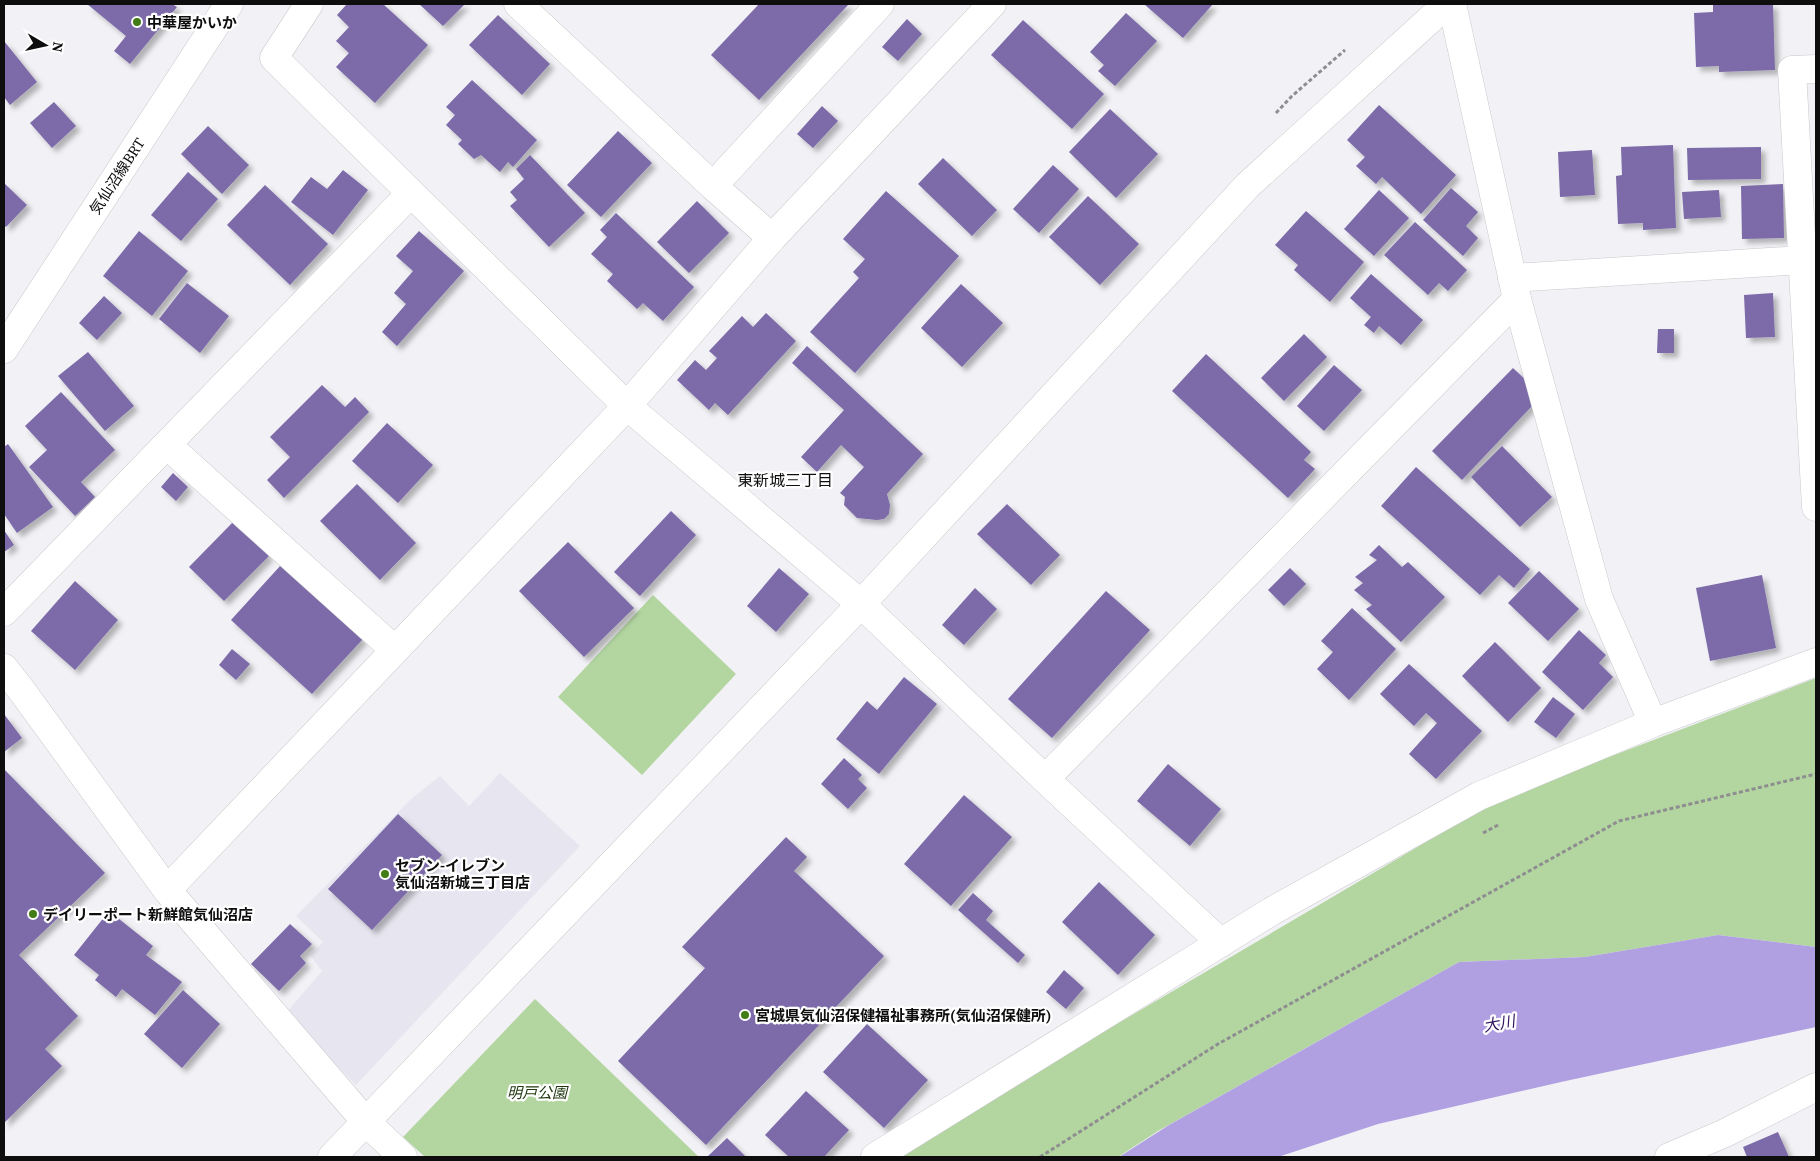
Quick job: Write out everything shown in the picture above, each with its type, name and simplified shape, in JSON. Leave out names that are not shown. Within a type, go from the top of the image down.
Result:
[{"type":"street","name":"気仙沼線BRT","points":[[4,349],[229,4]]},
{"type":"street","points":[[309,4],[274,58],[627,406],[861,604],[1044,780],[1220,943]]},
{"type":"street","points":[[518,4],[713,186],[772,238]]},
{"type":"street","points":[[713,186],[880,4]]},
{"type":"street","points":[[166,890],[627,406],[772,238],[992,4]]},
{"type":"street","points":[[332,1157],[694,776],[861,604],[1248,185],[1447,4]]},
{"type":"street","points":[[1452,4],[1514,289],[1599,598],[1653,723]]},
{"type":"street","points":[[1816,69],[1792,70],[1802,260],[1812,362],[1816,507]]},
{"type":"street","points":[[4,612],[411,193]]},
{"type":"street","points":[[1044,780],[1514,289],[1802,260]]},
{"type":"street","points":[[167,445],[395,650]]},
{"type":"street","points":[[875,1157],[1220,943],[1479,796],[1653,723],[1816,662]]},
{"type":"street","points":[[4,668],[166,890],[366,1122],[403,1157]]},
{"type":"street","points":[[1669,1157],[1725,1133],[1816,1087]]},
{"type":"path","points":[[1040,1157],[1218,1044],[1619,821],[1816,774]]},
{"type":"path","points":[[1482,834],[1508,820]]},
{"type":"shaded area","points":[[500,773],[580,846],[356,1085],[285,1014],[322,971],[310,955],[323,942],[296,916],[411,799],[440,776],[469,806]]},
{"type":"green space","points":[[653,595],[736,674],[642,775],[558,697]]},
{"type":"green space","points":[[1816,678],[1816,947],[1718,935],[1585,957],[1459,962],[1158,1131],[1118,1157],[891,1157],[1499,799]]},
{"type":"green space","name":"明戸公園","points":[[535,999],[699,1157],[425,1157],[403,1137]]},
{"type":"water","name":"大川","points":[[1718,935],[1816,947],[1816,1027],[1378,1124],[1278,1157],[1119,1157],[1169,1125],[1459,962],[1585,957]]},
{"type":"building","name":"中華屋かいか","points":[[87,4],[172,4],[177,7],[130,64],[114,51],[126,36]]},
{"type":"building","points":[[347,4],[383,4],[428,45],[375,103],[336,67],[349,53],[336,41],[349,27],[337,15]]},
{"type":"building","points":[[419,4],[465,4],[443,26]]},
{"type":"building","points":[[759,4],[849,4],[759,100],[711,55]]},
{"type":"building","points":[[1144,4],[1213,4],[1183,38]]},
{"type":"building","points":[[1713,4],[1773,4],[1775,70],[1719,72],[1719,66],[1696,67],[1694,13],[1713,12]]},
{"type":"building","points":[[1126,13],[1157,41],[1115,86],[1098,71],[1104,65],[1090,52]]},
{"type":"building","points":[[498,15],[550,64],[522,95],[469,45]]},
{"type":"building","points":[[907,19],[922,34],[898,61],[882,47]]},
{"type":"building","points":[[1023,20],[1104,94],[1072,129],[991,55]]},
{"type":"building","points":[[4,41],[37,82],[10,105],[4,97]]},
{"type":"building","points":[[472,80],[537,140],[513,167],[508,162],[500,172],[481,155],[474,159],[458,144],[462,140],[446,125],[455,115],[446,107]]},
{"type":"building","points":[[54,102],[76,126],[52,148],[30,123]]},
{"type":"building","points":[[1379,105],[1456,175],[1421,214],[1382,177],[1376,184],[1356,166],[1365,157],[1347,140]]},
{"type":"building","points":[[822,106],[838,121],[813,148],[797,134]]},
{"type":"building","points":[[1110,109],[1158,154],[1116,198],[1069,152]]},
{"type":"building","points":[[208,126],[249,165],[222,194],[181,154]]},
{"type":"building","points":[[618,131],[652,163],[601,217],[567,185]]},
{"type":"building","points":[[1673,145],[1676,228],[1643,230],[1643,223],[1618,224],[1616,176],[1622,175],[1621,147]]},
{"type":"building","points":[[1761,147],[1761,179],[1688,180],[1687,148]]},
{"type":"building","points":[[1592,150],[1595,195],[1560,197],[1558,152]]},
{"type":"building","points":[[530,155],[585,213],[549,247],[510,206],[517,200],[510,192],[524,179],[516,169]]},
{"type":"building","points":[[943,158],[997,210],[972,236],[918,184]]},
{"type":"building","points":[[1053,165],[1079,189],[1039,233],[1013,209]]},
{"type":"building","points":[[343,170],[368,190],[333,235],[291,202],[311,177],[327,189]]},
{"type":"building","points":[[188,172],[218,199],[181,241],[151,215]]},
{"type":"building","points":[[4,183],[27,205],[6,227],[4,225]]},
{"type":"building","points":[[1783,184],[1784,238],[1742,239],[1741,186]]},
{"type":"building","points":[[265,185],[328,244],[290,285],[227,225]]},
{"type":"building","points":[[1451,188],[1478,212],[1466,226],[1478,238],[1463,256],[1423,220]]},
{"type":"building","points":[[1379,190],[1409,218],[1374,256],[1344,229]]},
{"type":"building","points":[[1719,190],[1721,217],[1684,219],[1682,192]]},
{"type":"building","points":[[886,191],[959,256],[855,373],[810,332],[859,278],[853,272],[865,259],[843,239]]},
{"type":"building","points":[[1088,196],[1139,244],[1100,285],[1049,237]]},
{"type":"building","points":[[697,201],[729,233],[689,273],[657,242]]},
{"type":"building","points":[[1306,211],[1364,262],[1330,302],[1294,270],[1298,265],[1275,245]]},
{"type":"building","points":[[616,213],[694,287],[663,321],[643,303],[637,309],[607,281],[613,274],[591,254],[607,237],[600,230]]},
{"type":"building","points":[[1415,222],[1467,270],[1448,291],[1439,283],[1428,295],[1384,255]]},
{"type":"building","points":[[139,231],[188,271],[152,316],[103,276]]},
{"type":"building","points":[[419,231],[464,271],[397,346],[382,332],[406,304],[394,293],[413,271],[396,256]]},
{"type":"building","points":[[1371,274],[1423,320],[1401,345],[1379,326],[1374,333],[1364,325],[1371,317],[1350,298]]},
{"type":"building","points":[[187,283],[229,316],[200,353],[159,319]]},
{"type":"building","points":[[961,284],[1003,323],[962,367],[921,328]]},
{"type":"building","points":[[1773,293],[1775,337],[1746,338],[1744,295]]},
{"type":"building","points":[[104,296],[122,313],[97,340],[79,323]]},
{"type":"building","points":[[766,313],[796,341],[728,415],[715,403],[709,410],[677,380],[695,360],[706,370],[717,358],[709,351],[742,316],[753,327]]},
{"type":"building","points":[[1658,329],[1674,329],[1674,353],[1657,353]]},
{"type":"building","points":[[1304,334],[1327,357],[1284,401],[1261,378]]},
{"type":"building","points":[[807,346],[923,454],[887,494],[890,505],[889,514],[884,519],[857,518],[844,505],[845,497],[840,493],[864,467],[841,445],[817,472],[801,457],[844,410],[792,363]]},
{"type":"building","points":[[88,352],[134,406],[105,431],[58,376]]},
{"type":"building","points":[[1206,354],[1311,452],[1304,460],[1315,469],[1288,498],[1172,391]]},
{"type":"building","points":[[1334,365],[1362,390],[1324,431],[1297,406]]},
{"type":"building","points":[[1513,368],[1531,385],[1533,405],[1462,480],[1432,451]]},
{"type":"building","points":[[322,385],[345,407],[355,397],[369,412],[284,498],[267,480],[290,457],[270,437]]},
{"type":"building","points":[[61,392],[115,450],[81,482],[95,497],[75,516],[29,467],[47,450],[25,426]]},
{"type":"building","points":[[387,423],[433,465],[398,503],[352,461]]},
{"type":"building","points":[[8,444],[53,507],[17,533],[4,514],[4,447]]},
{"type":"building","points":[[1502,446],[1552,497],[1520,527],[1471,477]]},
{"type":"building","points":[[1416,467],[1530,569],[1514,588],[1499,575],[1480,595],[1381,506]]},
{"type":"building","points":[[173,473],[188,487],[176,501],[161,487]]},
{"type":"building","points":[[357,484],[416,543],[380,580],[320,521]]},
{"type":"building","points":[[1007,504],[1060,555],[1031,585],[977,534]]},
{"type":"building","points":[[671,511],[696,535],[640,596],[614,572]]},
{"type":"building","points":[[234,521],[269,556],[224,601],[189,567]]},
{"type":"building","points":[[4,530],[14,545],[4,552]]},
{"type":"building","points":[[568,542],[634,608],[584,657],[519,591]]},
{"type":"building","points":[[1379,545],[1402,567],[1408,562],[1445,597],[1401,642],[1366,609],[1372,605],[1354,590],[1363,583],[1355,577],[1377,560],[1369,555]]},
{"type":"building","points":[[281,565],[363,639],[312,694],[231,620]]},
{"type":"building","points":[[779,568],[809,594],[776,632],[747,606]]},
{"type":"building","points":[[1290,568],[1306,584],[1284,606],[1268,590]]},
{"type":"building","points":[[1539,571],[1579,609],[1548,641],[1508,603]]},
{"type":"building","points":[[1762,575],[1776,648],[1710,661],[1696,588]]},
{"type":"building","points":[[75,581],[118,620],[75,670],[31,631]]},
{"type":"building","points":[[975,588],[997,609],[964,645],[942,625]]},
{"type":"building","points":[[1106,591],[1150,630],[1052,738],[1008,699]]},
{"type":"building","points":[[1352,608],[1396,649],[1349,700],[1317,669],[1333,652],[1321,641]]},
{"type":"building","points":[[1579,630],[1606,655],[1599,663],[1613,677],[1583,710],[1542,672]]},
{"type":"building","points":[[1495,642],[1541,688],[1508,722],[1462,676]]},
{"type":"building","points":[[232,649],[250,664],[236,680],[219,665]]},
{"type":"building","points":[[1409,664],[1482,731],[1436,779],[1409,754],[1437,723],[1426,713],[1414,726],[1380,694]]},
{"type":"building","points":[[904,677],[937,704],[879,774],[836,739],[867,701],[877,710]]},
{"type":"building","points":[[1553,697],[1575,714],[1556,738],[1534,722]]},
{"type":"building","points":[[4,714],[22,738],[4,752]]},
{"type":"building","points":[[844,758],[862,775],[858,779],[867,788],[848,809],[821,784]]},
{"type":"building","points":[[1168,764],[1221,809],[1190,846],[1137,801]]},
{"type":"building","name":"デイリーポート新鮮館気仙沼店","points":[[4,769],[105,873],[19,955],[78,1016],[45,1049],[62,1066],[4,1123]]},
{"type":"building","points":[[964,795],[1012,837],[951,906],[904,864]]},
{"type":"building","points":[[398,814],[442,855],[372,930],[328,889]]},
{"type":"building","name":"宮城県気仙沼保健福祉事務所(気仙沼保健所)","points":[[786,837],[807,857],[794,871],[884,956],[706,1145],[618,1061],[705,968],[682,947]]},
{"type":"building","points":[[1099,882],[1155,935],[1118,975],[1062,922]]},
{"type":"building","points":[[973,893],[993,911],[986,920],[1025,955],[1018,963],[958,910]]},
{"type":"building","points":[[109,911],[153,946],[146,955],[182,982],[155,1015],[122,989],[116,997],[95,980],[99,975],[74,955]]},
{"type":"building","points":[[290,924],[312,944],[300,956],[306,963],[279,991],[251,964]]},
{"type":"building","points":[[1064,970],[1084,988],[1066,1009],[1046,992]]},
{"type":"building","points":[[183,990],[220,1024],[182,1068],[144,1034]]},
{"type":"building","points":[[867,1024],[928,1080],[884,1128],[823,1072]]},
{"type":"building","points":[[806,1091],[849,1130],[824,1157],[789,1157],[765,1135]]},
{"type":"building","points":[[1778,1132],[1789,1157],[1747,1157],[1743,1147]]},
{"type":"building","points":[[727,1138],[746,1157],[708,1156]]},
{"type":"place","name":"中華屋かいか","points":[[137,22]]},
{"type":"place","name":"セブン-イレブン 気仙沼新城三丁目店","points":[[385,874]]},
{"type":"place","name":"デイリーポート新鮮館気仙沼店","points":[[33,914]]},
{"type":"place","name":"宮城県気仙沼保健福祉事務所(気仙沼保健所)","points":[[745,1015]]},
{"type":"district","name":"東新城三丁目","points":[[785,480]]}]
